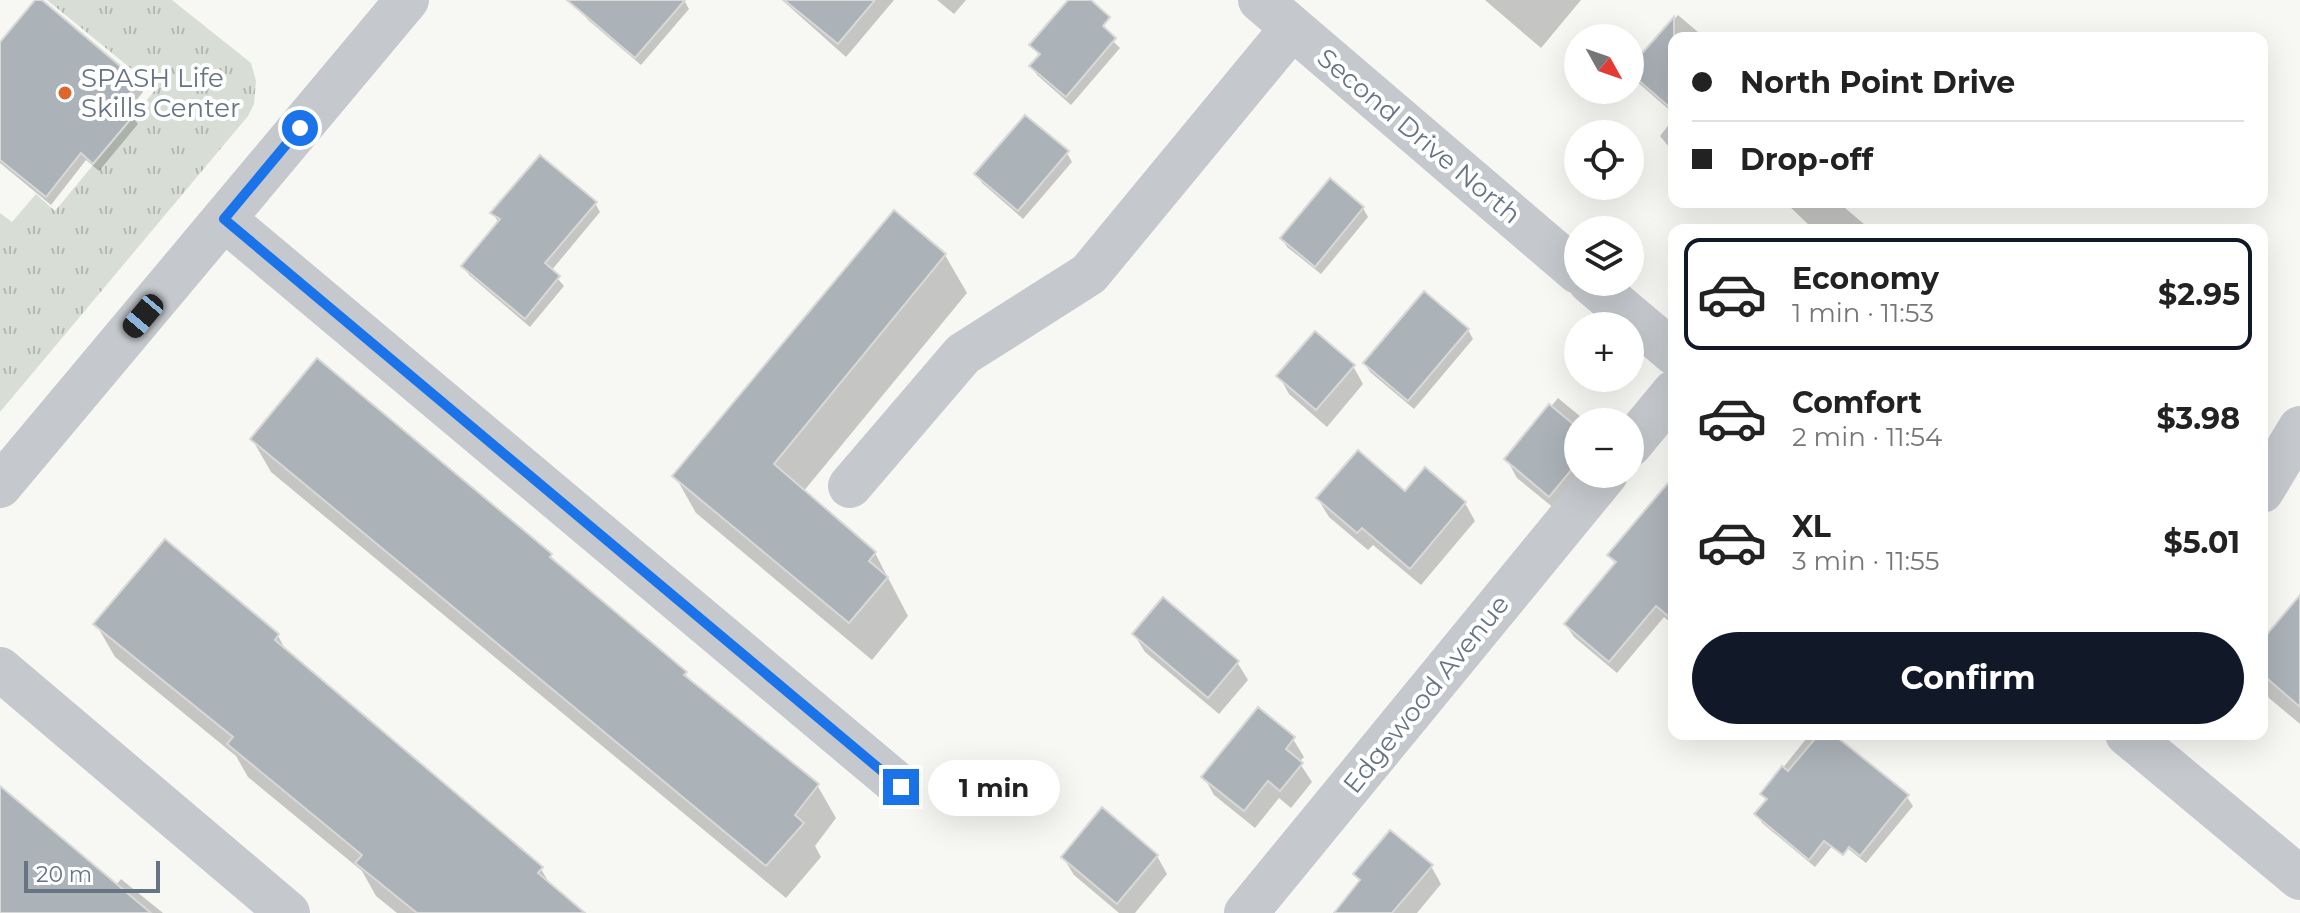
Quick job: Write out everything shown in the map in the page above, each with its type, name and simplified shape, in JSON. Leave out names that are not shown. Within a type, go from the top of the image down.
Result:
[{"type":"street","points":[[0,486],[407,0]]},
{"type":"street","name":"Second Drive North","points":[[1260,0],[1564,260]]},
{"type":"street","points":[[850,486],[963,354],[1089,274],[1292,28]]},
{"type":"street","points":[[224,219],[901,787]]},
{"type":"street","points":[[1607,296],[1668,348]]},
{"type":"street","points":[[1644,428],[1668,399]]},
{"type":"street","points":[[2268,481],[2300,428]]},
{"type":"street","name":"Edgewood Avenue","points":[[1246,913],[1595,488]]},
{"type":"street","points":[[0,669],[288,913]]},
{"type":"street","points":[[2134,740],[2300,878]]},
{"type":"green space","points":[[47,0],[172,0],[251,63],[256,81],[254,104],[248,116],[0,412],[0,213],[12,222],[36,194],[55,211],[156,89]]},
{"type":"building","name":"SPASH Life Skills Center","points":[[35,0],[42,0],[139,82],[122,103],[135,114],[93,164],[81,153],[46,197],[0,160],[0,42]]},
{"type":"building","points":[[567,0],[685,0],[635,58]]},
{"type":"building","points":[[784,0],[875,0],[838,44]]},
{"type":"building","points":[[1068,0],[1091,0],[1110,17],[1103,26],[1116,38],[1066,97],[1029,66],[1040,54],[1029,45]]},
{"type":"building","points":[[1674,17],[1674,32],[1668,32],[1668,106],[1644,85],[1644,51]]},
{"type":"building","points":[[1025,115],[1069,151],[1018,211],[974,174]]},
{"type":"building","points":[[540,155],[597,202],[545,263],[560,276],[525,319],[461,266],[500,219],[490,213]]},
{"type":"building","points":[[1330,178],[1364,207],[1315,267],[1280,238]]},
{"type":"building","points":[[894,210],[946,254],[774,464],[876,552],[869,561],[888,577],[849,623],[672,476]]},
{"type":"building","points":[[1424,291],[1469,329],[1408,401],[1363,363]]},
{"type":"building","points":[[1315,331],[1355,365],[1316,410],[1276,376]]},
{"type":"building","points":[[317,358],[552,554],[550,557],[687,672],[684,675],[819,784],[795,815],[804,823],[766,866],[250,439]]},
{"type":"building","points":[[1549,404],[1564,416],[1564,479],[1549,497],[1504,459]]},
{"type":"building","points":[[1358,450],[1405,491],[1425,467],[1466,502],[1410,569],[1362,528],[1357,533],[1316,498]]},
{"type":"building","points":[[1668,483],[1668,616],[1656,606],[1609,662],[1564,624],[1616,562],[1607,555]]},
{"type":"building","points":[[165,539],[279,634],[275,640],[543,867],[538,873],[585,913],[417,913],[355,863],[362,855],[227,744],[233,737],[93,624]]},
{"type":"building","points":[[2300,595],[2300,707],[2268,679],[2268,633]]},
{"type":"building","points":[[1163,597],[1239,661],[1208,698],[1132,634]]},
{"type":"building","points":[[1258,707],[1295,737],[1286,749],[1303,763],[1280,791],[1268,781],[1244,811],[1201,777]]},
{"type":"building","points":[[1814,740],[1840,740],[1909,795],[1860,856],[1849,847],[1843,855],[1824,841],[1809,860],[1754,814],[1767,799],[1760,794],[1782,766],[1788,771]]},
{"type":"building","points":[[0,786],[151,913],[0,913]]},
{"type":"building","points":[[1102,807],[1158,855],[1117,904],[1061,857]]},
{"type":"building","points":[[1390,830],[1433,865],[1392,913],[1334,913],[1360,880],[1353,874]]},
{"type":"place","name":"SPASH Life Skills Center","points":[[65,93]]},
{"type":"route","points":[[300,128],[224,219],[901,787]]}]
